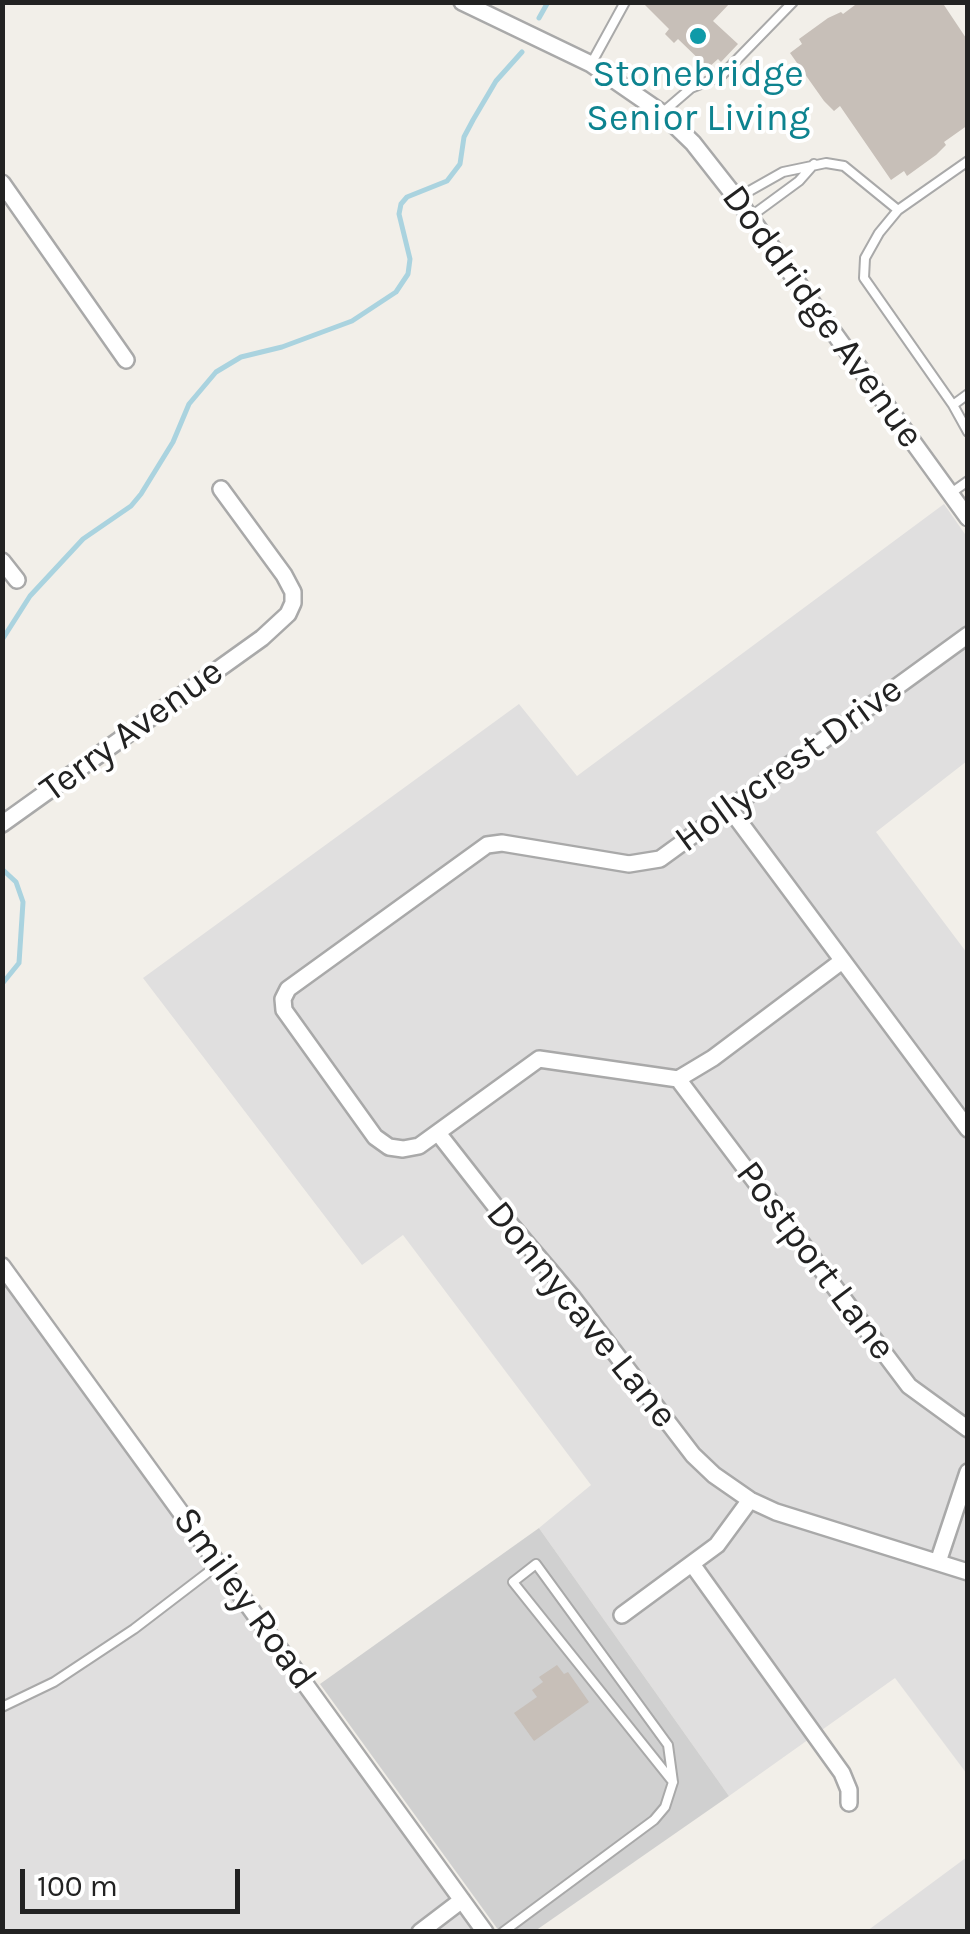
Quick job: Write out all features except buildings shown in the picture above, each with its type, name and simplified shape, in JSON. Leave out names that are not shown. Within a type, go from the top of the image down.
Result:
[{"type":"street","name":"Doddridge Avenue","points":[[462,2],[591,64],[662,113],[699,150],[968,518]]},
{"type":"street","points":[[2,182],[126,360]]},
{"type":"street","name":"Terry Avenue","points":[[2,824],[262,638],[288,614],[293,592],[284,575],[221,488]]},
{"type":"street","points":[[2,561],[16,580]]},
{"type":"street","name":"Hollycrest Drive","points":[[438,1133],[419,1146],[403,1149],[389,1147],[375,1136],[293,1026],[284,1010],[283,999],[288,989],[486,845],[502,843],[645,864],[673,851],[968,635]]},
{"type":"street","points":[[730,809],[968,1129]]},
{"type":"street","points":[[438,1133],[539,1058],[678,1079],[713,1058],[842,961]]},
{"type":"street","name":"Postport Lane","points":[[678,1079],[909,1386],[968,1429]]},
{"type":"street","name":"Donnycave Lane","points":[[438,1133],[498,1211],[574,1298],[694,1455],[750,1500],[776,1512],[968,1572]]},
{"type":"street","name":"Smiley Road","points":[[2,1266],[485,1932]]},
{"type":"street","points":[[938,1562],[968,1472]]},
{"type":"street","points":[[622,1615],[717,1545],[750,1500]]},
{"type":"street","points":[[692,1564],[842,1773],[849,1803]]},
{"type":"street","points":[[420,1932],[462,1900]]},
{"type":"lane","points":[[591,64],[624,2]]},
{"type":"lane","points":[[662,113],[691,88],[721,76],[792,2]]},
{"type":"lane","points":[[968,160],[898,210],[879,233],[866,258],[864,278],[968,432]]},
{"type":"lane","points":[[737,199],[783,172],[826,163],[844,166],[898,210]]},
{"type":"lane","points":[[750,217],[799,181],[814,164]]},
{"type":"lane","points":[[953,405],[968,394]]},
{"type":"lane","points":[[950,494],[968,481]]},
{"type":"lane","points":[[2,1707],[54,1682],[134,1629],[218,1564]]},
{"type":"lane","points":[[503,1932],[654,1820],[665,1808],[673,1782],[668,1744],[536,1564],[513,1582],[673,1782]]},
{"type":"shaded area","points":[[944,504],[967,537],[967,761],[876,832],[967,953],[967,1774],[895,1678],[729,1796],[539,1528],[591,1485],[403,1235],[362,1265],[143,978],[519,704],[577,776]]},
{"type":"shaded area","points":[[3,1279],[475,1931],[3,1931]]},
{"type":"shaded area","points":[[539,1528],[729,1796],[535,1931],[499,1931],[320,1684]]},
{"type":"shaded area","points":[[967,1857],[967,1931],[867,1931]]},
{"type":"waterway","points":[[539,18],[548,2]]},
{"type":"waterway","points":[[2,640],[30,596],[83,539],[131,506],[141,494],[173,442],[189,404],[216,372],[241,357],[282,347],[352,321],[396,292],[408,274],[410,259],[399,214],[401,204],[407,197],[447,181],[460,164],[464,137],[473,120],[496,81],[522,52]]},
{"type":"waterway","points":[[2,869],[16,882],[23,902],[19,963],[2,984]]},
{"type":"place","name":"Stonebridge Senior Living","points":[[698,36]]}]
